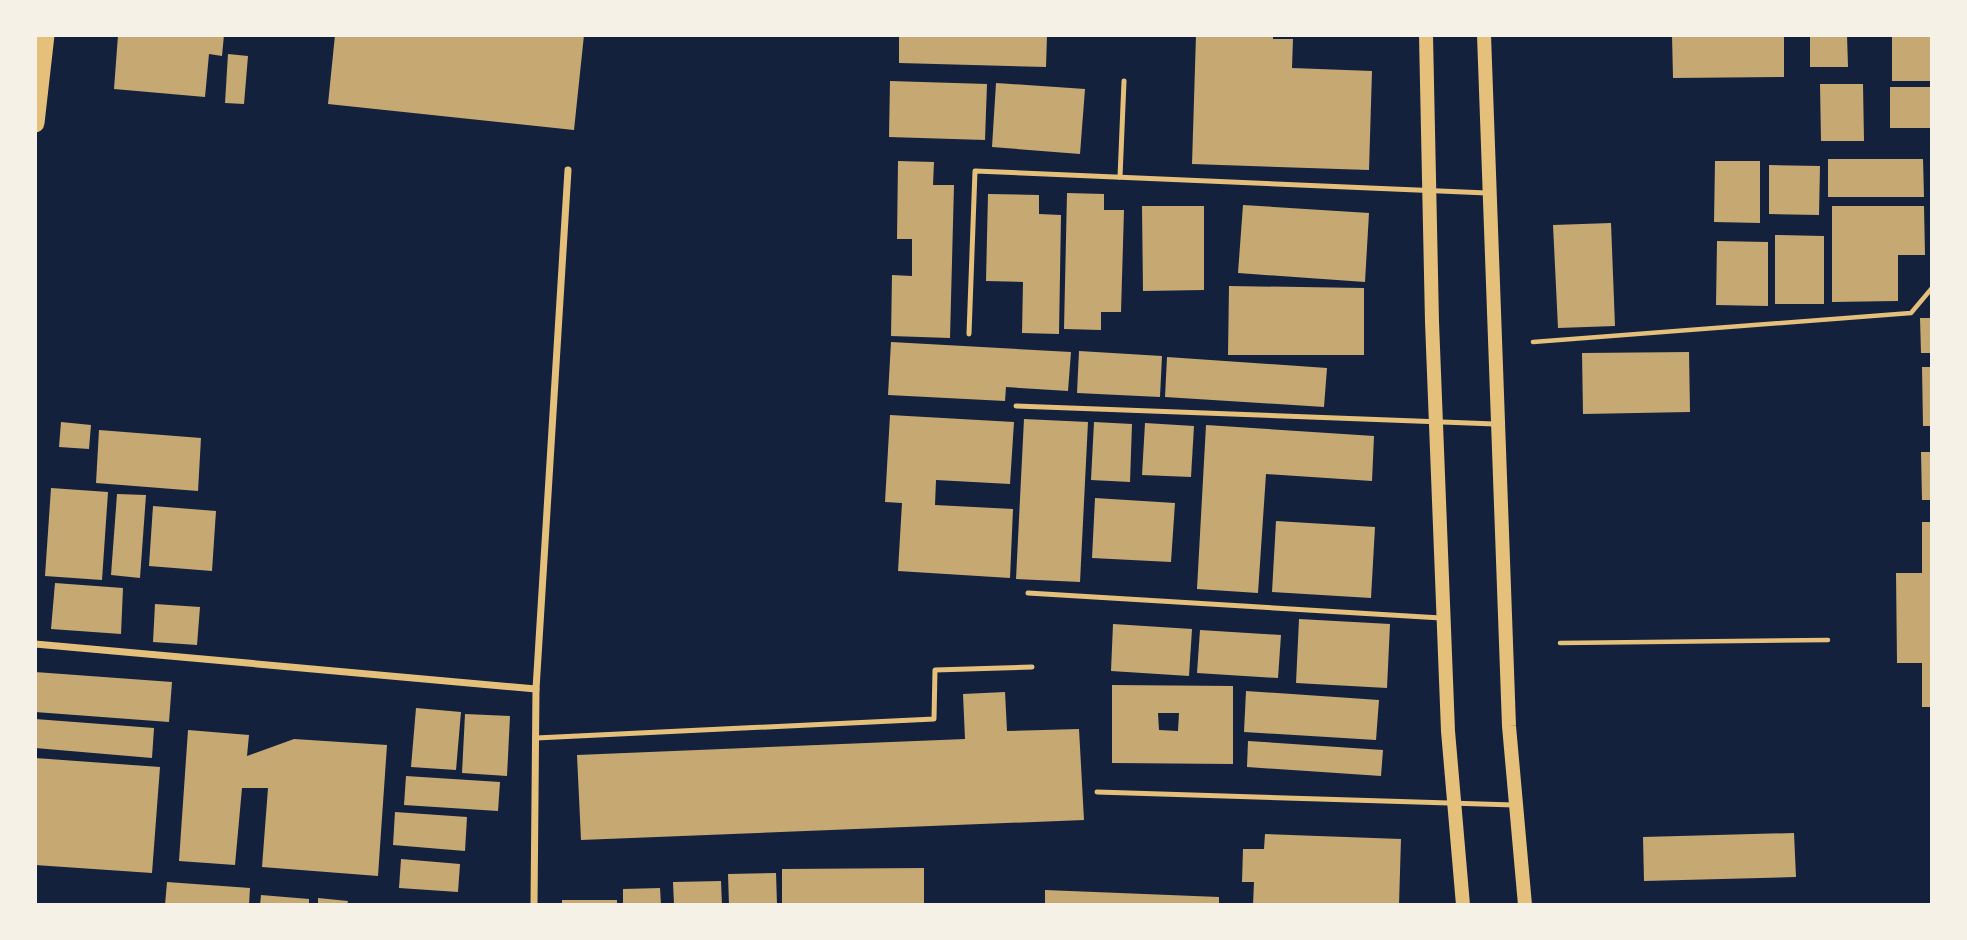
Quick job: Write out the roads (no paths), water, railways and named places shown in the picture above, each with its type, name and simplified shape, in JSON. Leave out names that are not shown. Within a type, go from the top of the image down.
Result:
[{"type":"highway","points":[[35,123],[45,35]]},
{"type":"main road","points":[[1426,35],[1443,618],[1448,731],[1463,905]]},
{"type":"main road","points":[[1484,35],[1508,726],[1525,905]]},
{"type":"street","points":[[534,905],[536,689],[569,170]]},
{"type":"street","points":[[35,644],[536,689]]},
{"type":"lane","points":[[1120,177],[1124,81]]},
{"type":"lane","points":[[969,334],[975,171],[1489,193]]},
{"type":"lane","points":[[1016,406],[1497,424]]},
{"type":"lane","points":[[1028,593],[1443,618]]},
{"type":"lane","points":[[536,737],[934,719],[935,670],[1032,667]]},
{"type":"lane","points":[[1097,792],[1516,805]]}]
